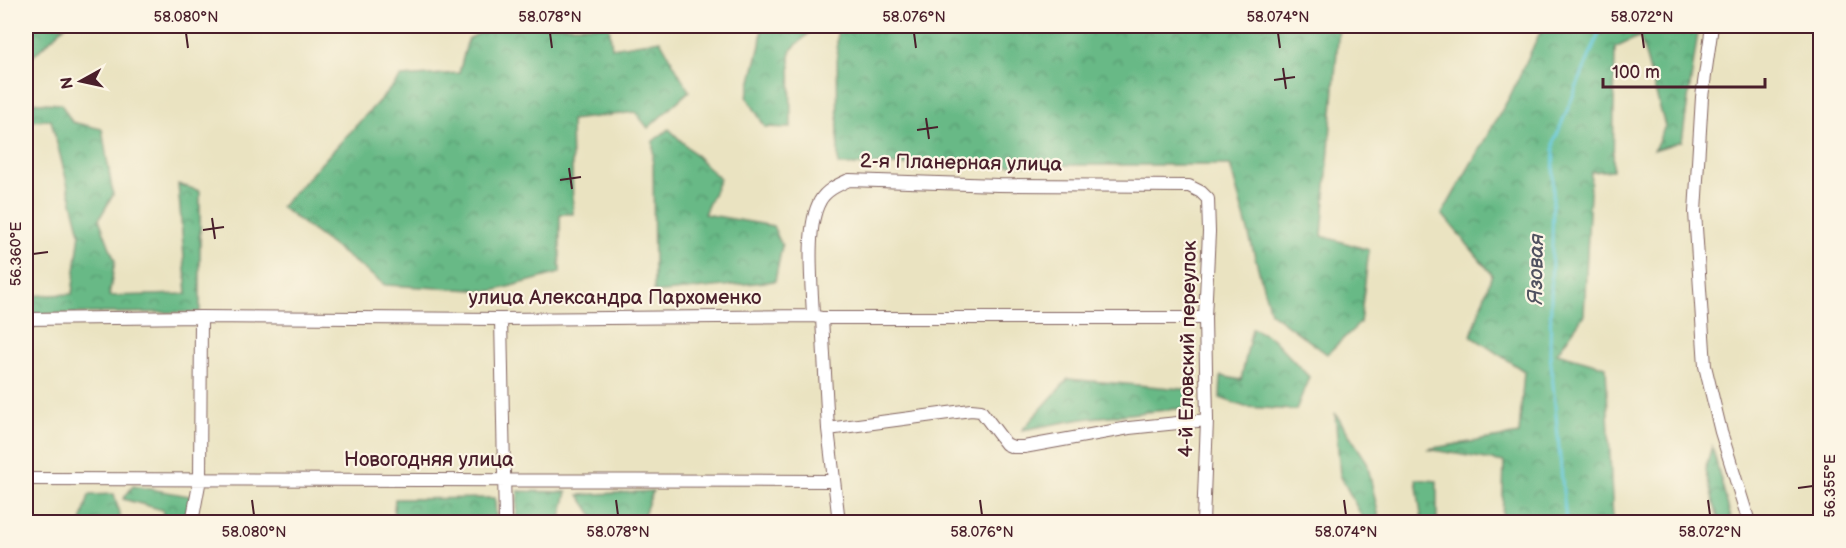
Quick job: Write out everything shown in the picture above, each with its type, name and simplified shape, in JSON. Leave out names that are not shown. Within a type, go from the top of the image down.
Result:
[{"type":"street","points":[[1712,26],[1702,97],[1695,212],[1705,366],[1721,432],[1749,522]]},
{"type":"street","name":"2-я Планерная улица","points":[[839,522],[811,251],[814,214],[820,199],[831,188],[849,180],[998,185],[1189,186]]},
{"type":"street","name":"4-й Еловский переулок","points":[[1189,186],[1201,192],[1208,199],[1209,232],[1205,318],[1207,420],[1203,522]]},
{"type":"street","points":[[192,522],[200,480],[201,317]]},
{"type":"street","name":"улица Александра Пархоменко","points":[[26,319],[201,317],[1205,318]]},
{"type":"street","points":[[501,319],[505,522]]},
{"type":"street","points":[[828,429],[971,410],[981,411],[1006,444],[1012,447],[1024,447],[1129,428],[1207,420]]},
{"type":"street","name":"Новогодняя улица","points":[[26,479],[833,481]]},
{"type":"green space","points":[[26,26],[65,26],[26,63]]},
{"type":"green space","points":[[493,26],[609,26],[612,48],[660,40],[689,91],[648,128],[635,112],[571,120],[573,214],[560,214],[560,273],[493,291],[385,285],[281,207],[401,77],[459,73],[468,39]]},
{"type":"green space","points":[[762,26],[802,26],[809,33],[790,51],[791,128],[765,127],[747,97],[760,45]]},
{"type":"green space","points":[[837,26],[1339,26],[1322,236],[1369,250],[1360,323],[1327,354],[1270,312],[1230,165],[838,165]]},
{"type":"green space","points":[[1543,26],[1699,26],[1682,141],[1654,150],[1665,126],[1640,36],[1615,48],[1613,170],[1591,172],[1584,315],[1557,353],[1606,367],[1613,522],[1502,522],[1504,462],[1427,449],[1519,434],[1524,371],[1471,336],[1492,274],[1442,214],[1509,98]]},
{"type":"green space","points":[[26,102],[61,104],[72,122],[102,129],[113,195],[99,219],[115,261],[109,296],[187,294],[178,184],[200,191],[200,312],[26,314],[26,296],[72,294],[80,233],[51,120],[26,121]]},
{"type":"green space","points":[[669,129],[720,179],[704,214],[773,226],[782,246],[775,281],[654,293],[653,141]]},
{"type":"green space","points":[[1252,328],[1272,338],[1309,377],[1296,410],[1245,407],[1220,398],[1221,376],[1241,380]]},
{"type":"green space","points":[[1068,379],[1194,390],[1194,407],[1082,419],[1022,430]]},
{"type":"green space","points":[[1335,413],[1367,462],[1380,522],[1362,517],[1340,475]]},
{"type":"green space","points":[[1712,446],[1732,522],[1719,522],[1705,470]]},
{"type":"green space","points":[[1416,479],[1437,481],[1437,522],[1422,522]]},
{"type":"green space","points":[[133,486],[190,496],[188,522],[162,522],[163,510],[123,499]]},
{"type":"green space","points":[[518,491],[567,492],[560,522],[516,522]]},
{"type":"green space","points":[[653,491],[641,522],[597,522],[579,495]]},
{"type":"green space","points":[[114,494],[122,522],[81,522],[89,495]]},
{"type":"green space","points":[[495,498],[496,522],[393,522],[395,499]]},
{"type":"waterway","name":"Язовая","points":[[1566,522],[1550,352],[1554,142],[1602,26]]}]
